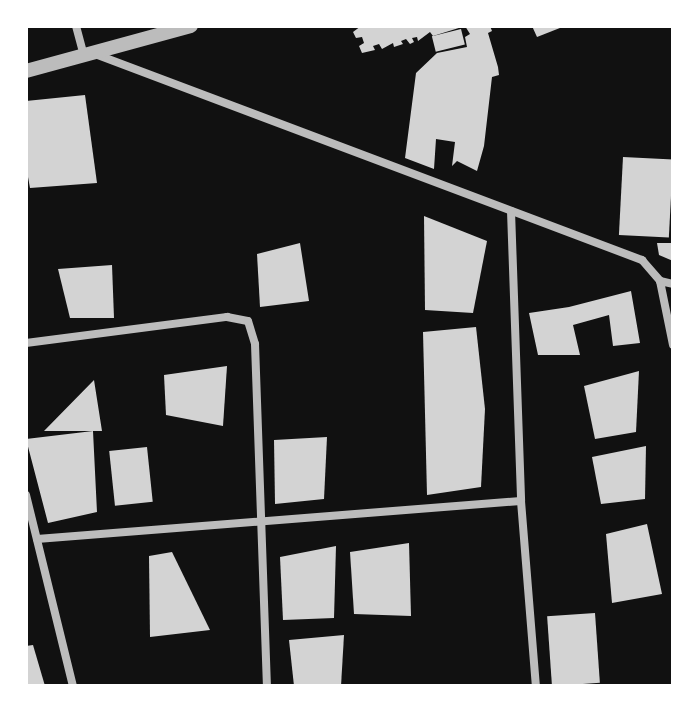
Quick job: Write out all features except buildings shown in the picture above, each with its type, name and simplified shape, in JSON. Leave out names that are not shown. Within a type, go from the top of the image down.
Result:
[{"type":"street","points":[[76,26],[89,55],[642,260],[660,281],[673,345]]},
{"type":"street","points":[[26,71],[191,26]]},
{"type":"street","points":[[511,211],[521,501],[536,686]]},
{"type":"street","points":[[660,281],[673,284]]},
{"type":"street","points":[[26,343],[227,317],[248,321],[255,344],[267,686]]},
{"type":"street","points":[[26,495],[73,686]]},
{"type":"street","points":[[37,539],[521,501]]}]
